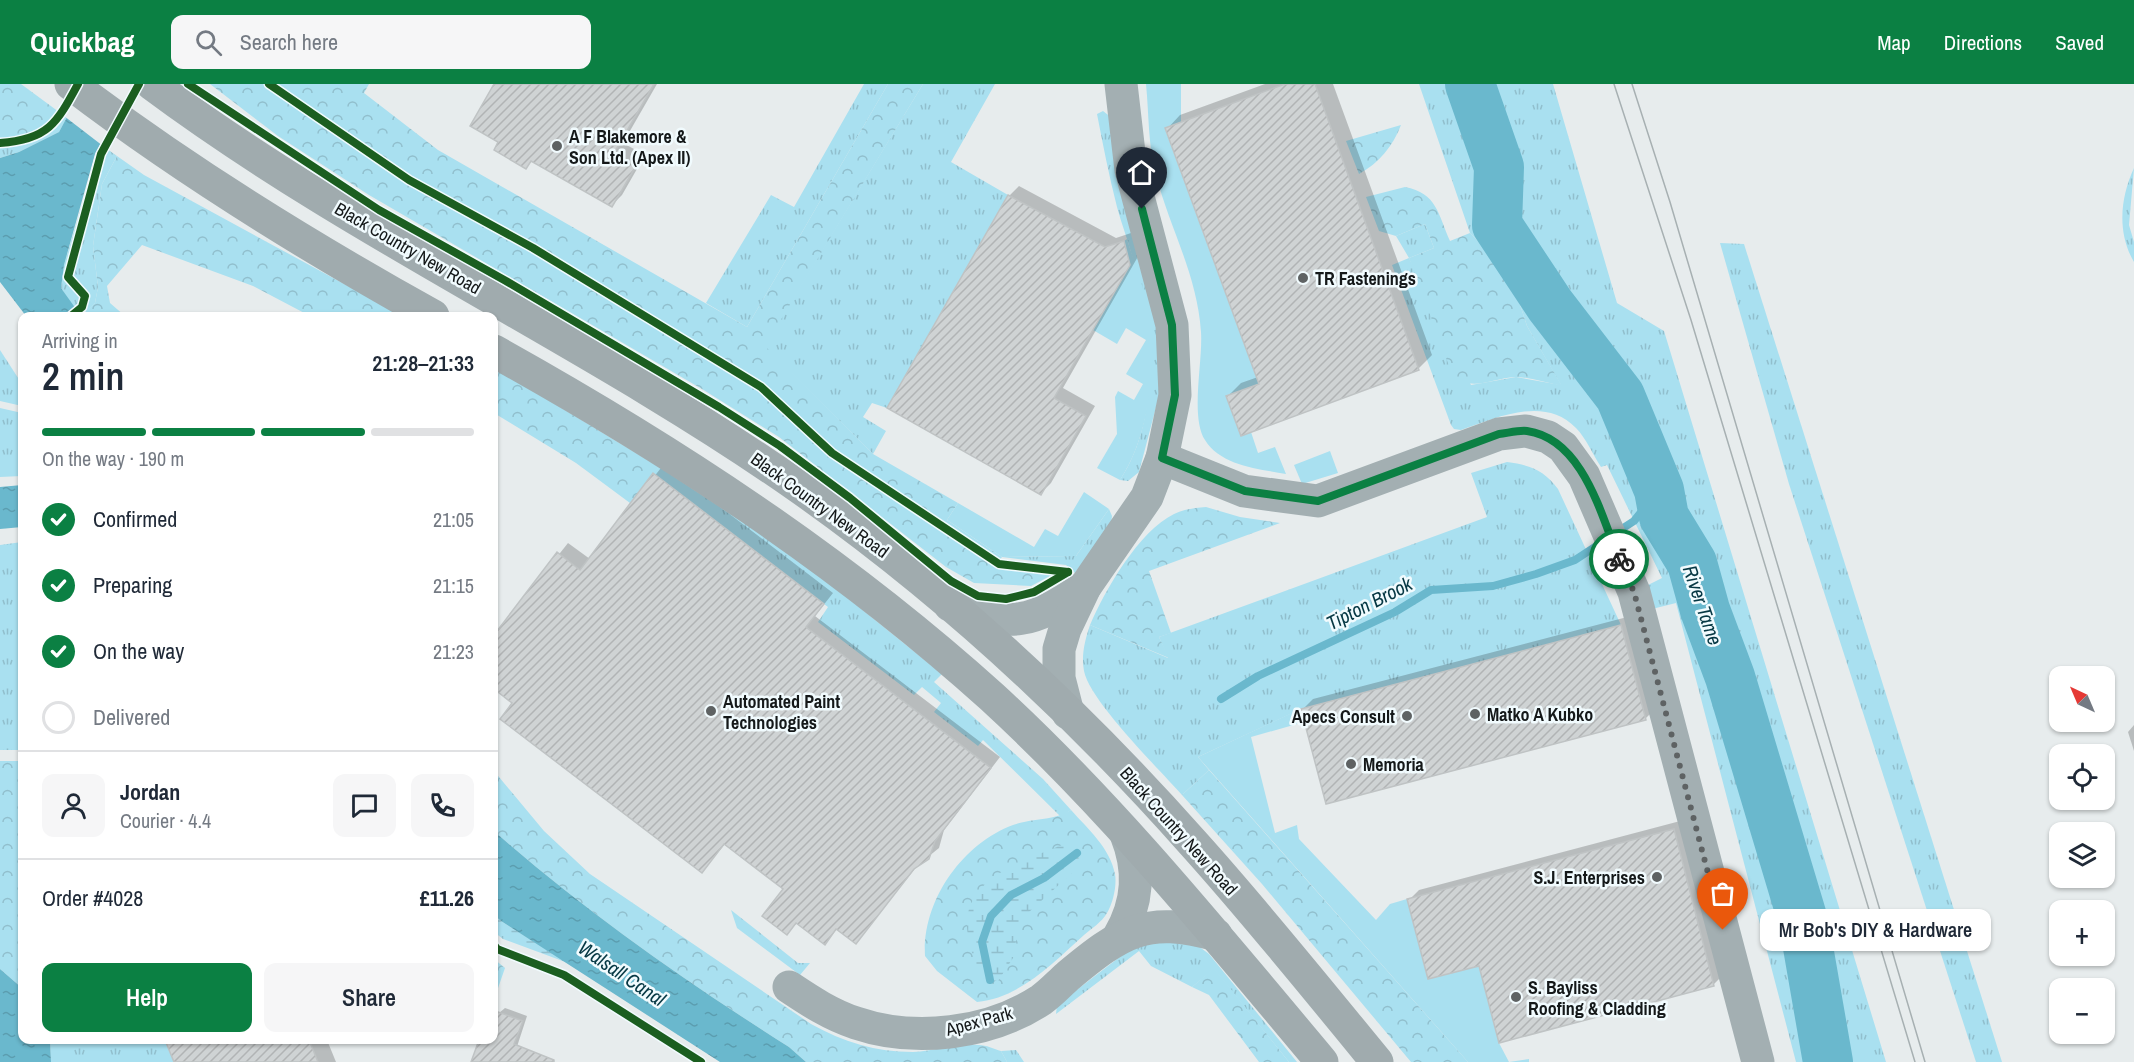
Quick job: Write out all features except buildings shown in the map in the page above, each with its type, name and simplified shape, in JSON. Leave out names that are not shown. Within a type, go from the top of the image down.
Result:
[{"type":"highway","points":[[71,84],[132,131],[245,207],[425,312]]},
{"type":"highway","name":"Black Country New Road","points":[[155,86],[232,142],[323,199],[584,351],[716,432],[800,488],[950,604],[1014,660],[1068,713],[1193,843],[1377,1062]]},
{"type":"highway","points":[[498,353],[646,438],[718,484],[815,553],[903,621],[992,697],[1052,754],[1126,834],[1216,935],[1322,1062]]},
{"type":"street","points":[[1068,713],[1059,678],[1059,649],[1065,629],[1085,587],[1147,497],[1162,458],[1175,395],[1172,325],[1131,170],[1121,84]]},
{"type":"street","points":[[1162,458],[1245,491],[1318,501],[1499,434],[1526,431],[1548,438],[1563,447],[1584,476],[1634,592],[1758,1062]]},
{"type":"street","points":[[950,604],[988,619],[1007,621],[1030,617],[1055,607],[1085,587]]},
{"type":"street","name":"Apex Park","points":[[789,987],[825,1011],[857,1024],[898,1032],[959,1030],[991,1022],[1041,1000],[1119,936],[1128,921],[1137,884],[1134,854],[1126,834]]},
{"type":"street","name":"Apex Park","points":[[1119,936],[1170,926],[1186,926],[1216,935]]},
{"type":"green space","points":[[0,84],[21,84],[59,112],[47,124],[33,132],[0,139]]},
{"type":"green space","points":[[210,84],[369,84],[364,93],[438,150],[747,327],[888,84],[923,84],[765,346],[873,454],[958,503],[947,520],[1002,557],[995,567],[1052,575],[1031,586],[974,583],[946,567],[779,437],[702,389],[369,195],[278,136]]},
{"type":"green space","points":[[864,84],[888,84],[747,327],[706,303],[771,195],[794,207]]},
{"type":"green space","points":[[923,84],[995,84],[951,162],[1008,195],[887,408],[872,403],[863,417],[886,431],[873,454],[764,346]]},
{"type":"green space","points":[[1146,84],[1181,84],[1181,122],[1165,129],[1259,384],[1227,396],[1251,432],[1258,453],[1275,447],[1286,474],[1241,465],[1221,456],[1205,440],[1201,430],[1198,418],[1201,332],[1198,311],[1189,271],[1153,164]]},
{"type":"green space","points":[[1419,84],[1553,84],[1617,303],[1664,331],[1886,1062],[1796,1062],[1676,603],[1652,609],[1648,585],[1662,578],[1607,465],[1601,467],[1576,428],[1563,418],[1535,411],[1505,415],[1461,430],[1454,429],[1392,265],[1409,258],[1471,385],[1516,377],[1561,385],[1527,326],[1510,274],[1470,233]]},
{"type":"green space","points":[[1103,111],[1112,118],[1155,296],[1160,392],[1139,472],[1128,481],[1120,480],[1133,456],[1142,430],[1149,375],[1148,346],[1140,291],[1114,195],[1097,114]]},
{"type":"green space","points":[[59,112],[67,118],[59,132],[19,152],[0,158],[0,139],[32,132],[47,124]]},
{"type":"green space","points":[[1401,125],[1394,140],[1384,153],[1373,165],[1359,174],[1346,141]]},
{"type":"green space","points":[[100,144],[117,156],[102,184],[93,246],[98,287],[95,303],[86,312],[79,303],[73,307],[61,288],[64,265]]},
{"type":"green space","points":[[117,156],[144,175],[396,312],[302,312],[253,286],[142,245],[107,286],[110,303],[120,312],[85,312],[95,303],[98,287],[93,246],[102,184]]},
{"type":"green space","points":[[2134,168],[2129,225],[2134,242],[2134,262],[2125,239],[2122,215],[2129,179]]},
{"type":"green space","points":[[1405,187],[1424,194],[1435,206],[1450,241],[1470,233],[1510,274],[1527,326],[1562,386],[1515,377],[1472,384],[1457,378],[1451,371],[1409,258],[1434,248],[1425,224],[1396,236],[1379,231],[1366,197]]},
{"type":"green space","points":[[1425,224],[1434,248],[1409,258],[1396,236]]},
{"type":"green space","points":[[1127,239],[1149,309],[1152,333],[1152,371],[1143,429],[1137,447],[1120,480],[1097,468],[1117,434],[1115,397],[1118,391],[1134,400],[1143,384],[1126,374],[1146,340],[1126,328],[1117,344],[1093,330],[1130,265],[1124,241]]},
{"type":"green space","points":[[1720,243],[1744,244],[2002,1062],[1976,1062],[1789,484]]},
{"type":"green space","points":[[0,350],[18,378],[18,405],[0,401]]},
{"type":"green space","points":[[498,369],[659,467],[630,503],[576,463],[498,415]]},
{"type":"green space","points":[[0,408],[18,412],[18,476],[0,477]]},
{"type":"green space","points":[[1330,451],[1338,473],[1302,484],[1294,465]]},
{"type":"green space","points":[[1507,462],[1523,465],[1542,473],[1558,489],[1621,625],[1301,709],[1198,757],[1209,770],[1182,795],[1111,716],[1089,684],[1084,671],[1083,659],[1090,625],[1168,658],[1159,637],[1487,517],[1471,473]]},
{"type":"green space","points":[[659,467],[802,561],[942,674],[934,682],[1043,779],[1071,810],[1061,817],[983,740],[978,746],[934,712],[941,703],[922,687],[914,695],[818,622],[828,607],[653,473]]},
{"type":"green space","points":[[1084,492],[1109,509],[1076,556],[1002,557],[947,520],[958,503],[1034,547],[1045,529],[1058,536]]},
{"type":"green space","points":[[1206,507],[1240,517],[1280,523],[1149,571],[1171,633],[1159,637],[1169,658],[1090,625],[1124,563],[1148,534],[1174,514]]},
{"type":"green space","points":[[1109,509],[1112,516],[1111,524],[1075,573],[1066,565],[1002,557],[1076,556]]},
{"type":"green space","points":[[18,543],[18,750],[0,750],[0,545]]},
{"type":"green space","points":[[1294,712],[1297,724],[1251,737],[1275,833],[1297,825],[1299,839],[1376,920],[1390,904],[1407,899],[1428,979],[1479,966],[1499,1043],[1509,1062],[1468,1062],[1198,757]]},
{"type":"green space","points":[[0,761],[18,761],[18,985],[0,969]]},
{"type":"green space","points":[[1209,770],[1468,1062],[1411,1062],[1262,884],[1182,795]]},
{"type":"green space","points":[[498,776],[544,831],[590,874],[811,1024],[835,1036],[873,1048],[913,1052],[963,1045],[984,1046],[1001,1051],[1007,1062],[806,1062],[789,1047],[712,997],[600,918],[498,834]]},
{"type":"green space","points":[[1071,810],[1098,839],[1112,865],[1115,884],[1109,909],[1099,922],[1035,978],[1008,994],[977,1002],[937,971],[925,956],[930,915],[938,895],[962,860],[994,834],[1013,825],[1057,816]]},
{"type":"green space","points":[[1069,842],[1084,862],[1029,912],[1018,929],[1013,958],[998,981],[978,977],[967,928],[969,909],[976,894],[1003,871]]},
{"type":"green space","points":[[731,910],[798,963],[810,963],[800,975],[737,928]]},
{"type":"green space","points":[[498,918],[568,963],[498,935]]},
{"type":"green space","points":[[1149,939],[1197,945],[1209,954],[1297,1062],[1289,1062],[1214,969],[1192,987],[1151,966],[1139,951],[1056,1014],[1057,1005],[1138,943]]},
{"type":"green space","points":[[498,962],[505,968],[498,988]]},
{"type":"green space","points":[[1214,968],[1289,1062],[1259,1062],[1209,995],[1192,987]]},
{"type":"green space","points":[[50,1044],[167,1044],[174,1062],[51,1062]]},
{"type":"green space","points":[[1016,1050],[1024,1062],[1007,1062],[1001,1051]]},
{"type":"green space","points":[[1529,1059],[1529,1062],[1509,1062]]},
{"type":"water","points":[[85,84],[132,84],[95,154],[64,265],[61,288],[78,312],[23,312],[0,282],[0,158],[19,152],[59,132]]},
{"type":"water","points":[[18,485],[18,527],[0,529],[0,487]]},
{"type":"water","name":"Walsall Canal","points":[[498,834],[600,918],[712,997],[789,1047],[806,1062],[720,1062],[498,918]]},
{"type":"water","points":[[0,969],[18,985],[18,1044],[50,1044],[51,1062],[0,1062]]},
{"type":"pier","points":[[82,84],[135,84],[103,146],[64,116]]},
{"type":"waterway","name":"River Tame","points":[[1470,84],[1499,167],[1497,225],[1550,305],[1620,396],[1659,490],[1664,517],[1692,563],[1705,610],[1730,677],[1804,924],[1828,1062]]},
{"type":"waterway","name":"Tipton Brook","points":[[1617,532],[1634,521],[1659,490]]},
{"type":"waterway","name":"Tipton Brook","points":[[1221,699],[1258,676],[1395,612],[1431,590],[1493,586],[1536,574],[1575,560],[1604,541]]},
{"type":"waterway","name":"Tipton Brook","points":[[990,980],[982,942],[991,916],[1011,895],[1044,878],[1077,853]]},
{"type":"tram line","points":[[1614,84],[1691,320],[1915,1062]]},
{"type":"tram line","points":[[1632,84],[1670,202],[1925,1062]]},
{"type":"cycle path","points":[[0,143],[29,138],[49,127],[64,109],[78,84]]},
{"type":"cycle path","points":[[76,312],[82,307],[85,296],[68,277],[101,154],[139,84]]},
{"type":"cycle path","points":[[188,84],[379,210],[506,281],[719,407],[780,446],[850,498],[951,581],[978,596],[1006,599],[1034,592],[1068,572]]},
{"type":"cycle path","points":[[269,84],[409,180],[533,248],[761,387],[832,453],[999,564],[1068,572]]},
{"type":"cycle path","points":[[498,949],[564,975],[701,1062]]},
{"type":"way so far","points":[[1619,559],[1634,592],[1723,930]]},
{"type":"place","name":"A F Blakemore & Son Ltd. (Apex II)","points":[[557,146]]},
{"type":"place","name":"TR Fastenings","points":[[1303,278]]},
{"type":"place","name":"Automated Paint Technologies","points":[[711,711]]},
{"type":"place","name":"Matko A Kubko","points":[[1475,714]]},
{"type":"place","name":"Apecs Consult","points":[[1407,716]]},
{"type":"place","name":"Memoria","points":[[1351,764]]},
{"type":"place","name":"S.J. Enterprises","points":[[1657,877]]},
{"type":"place","name":"Mr Bob's DIY & Hardware","points":[[1723,930]]},
{"type":"place","name":"S. Bayliss Roofing & Cladding","points":[[1516,997]]},
{"type":"route","points":[[1142,209],[1172,325],[1175,395],[1162,458],[1245,491],[1281,498],[1318,501],[1499,434],[1526,431],[1548,438],[1563,447],[1584,476],[1619,559]]}]
